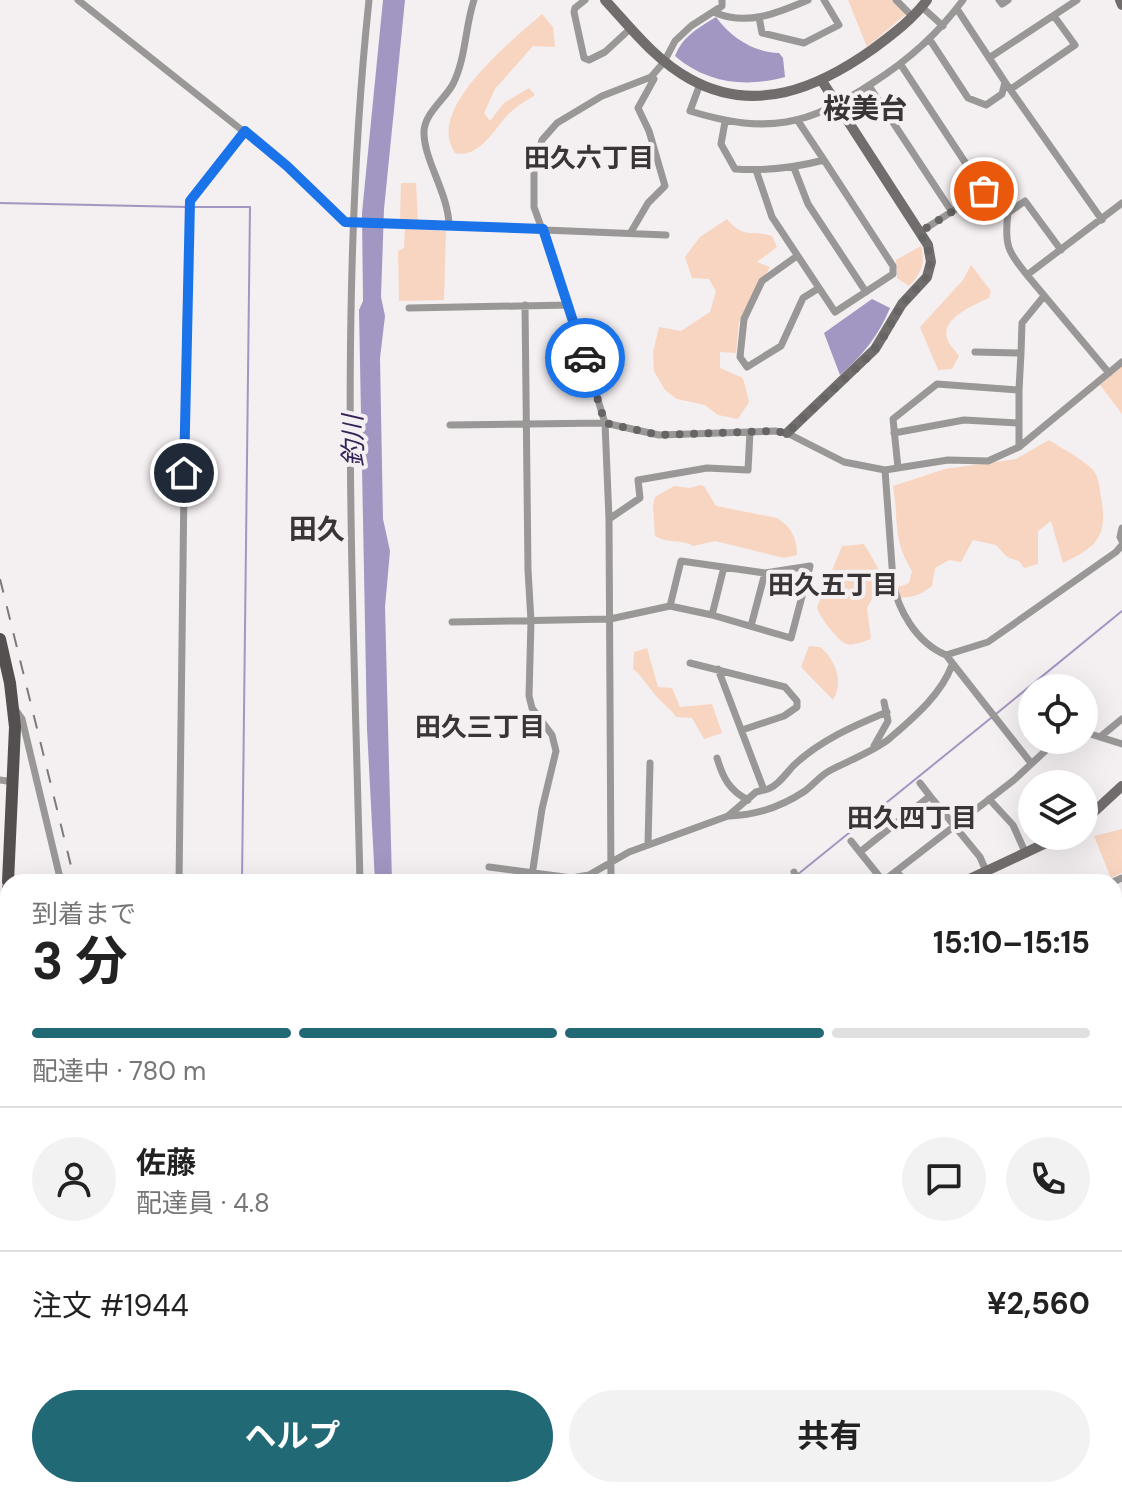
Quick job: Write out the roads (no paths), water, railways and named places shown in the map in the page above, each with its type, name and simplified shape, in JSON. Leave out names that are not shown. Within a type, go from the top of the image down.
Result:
[{"type":"main road","points":[[0,639],[14,707],[14,782],[6,813],[8,874]]},
{"type":"street","points":[[78,0],[245,131],[345,222],[666,235]]},
{"type":"street","points":[[360,874],[350,461],[353,224],[369,0]]},
{"type":"street","points":[[449,225],[449,207],[424,132],[426,120],[455,80],[474,0]]},
{"type":"street","points":[[585,0],[574,12],[584,58],[589,60],[605,52],[631,28]]},
{"type":"street","points":[[605,0],[664,62],[700,84],[733,94],[765,95],[802,89],[822,81],[861,57],[913,17],[924,4],[943,26]]},
{"type":"street","points":[[611,874],[609,519],[605,423],[569,305],[534,207],[534,170],[537,154],[547,133],[571,113],[602,96],[651,77],[664,62],[675,41],[691,26],[716,13],[722,6],[722,0]]},
{"type":"street","points":[[716,13],[731,20],[759,17],[808,0]]},
{"type":"street","points":[[759,17],[762,33],[804,43],[839,25],[824,0]]},
{"type":"street","points":[[896,0],[913,17]]},
{"type":"street","points":[[700,84],[690,111],[725,122],[764,125],[798,121],[837,106],[901,65],[930,40],[963,0]]},
{"type":"street","points":[[999,0],[1002,4],[1008,0]]},
{"type":"street","points":[[989,58],[1077,0]]},
{"type":"street","points":[[957,9],[1102,220]]},
{"type":"street","points":[[1011,89],[1075,45],[1054,16]]},
{"type":"street","points":[[930,40],[968,98],[986,105],[1002,94],[1005,82]]},
{"type":"street","points":[[901,65],[984,191],[920,232]]},
{"type":"street","points":[[631,232],[648,203],[665,186],[649,131],[638,108],[654,79],[651,77]]},
{"type":"street","points":[[787,433],[868,357],[902,304],[924,281],[931,257],[920,232],[822,81]]},
{"type":"street","points":[[869,86],[952,212]]},
{"type":"street","points":[[756,170],[772,217],[835,312],[893,274],[893,266],[798,121]]},
{"type":"street","points":[[725,122],[721,144],[735,169],[794,168],[824,160]]},
{"type":"street","points":[[179,874],[190,201],[245,131]]},
{"type":"street","points":[[794,168],[808,204],[866,292]]},
{"type":"street","points":[[1061,250],[1025,201],[1008,213],[1009,253],[1109,373]]},
{"type":"street","points":[[1027,275],[1122,204]]},
{"type":"street","points":[[797,256],[762,281],[744,319],[740,357],[747,367],[781,346],[803,298],[819,288]]},
{"type":"street","points":[[1019,447],[1022,323],[1044,296]]},
{"type":"street","points":[[525,305],[531,621],[529,696],[532,708],[552,735],[556,751],[532,874]]},
{"type":"street","points":[[409,308],[569,305]]},
{"type":"street","points":[[975,352],[1021,353]]},
{"type":"street","points":[[450,425],[605,423],[659,435],[787,433],[836,459],[885,470],[948,460],[988,461],[1019,447],[1122,362]]},
{"type":"street","points":[[898,468],[893,419],[937,384],[1019,390]]},
{"type":"street","points":[[894,433],[964,420],[1019,423]]},
{"type":"street","points":[[609,519],[640,498],[638,480],[707,468],[748,470],[750,432]]},
{"type":"street","points":[[885,470],[895,594],[917,634],[935,651],[946,655],[1031,763]]},
{"type":"street","points":[[946,655],[995,638],[1116,552],[1122,543],[1122,528]]},
{"type":"street","points":[[452,622],[610,619],[670,606],[791,638],[810,566],[765,573],[681,561],[670,606]]},
{"type":"street","points":[[712,615],[724,567]]},
{"type":"street","points":[[751,626],[765,573]]},
{"type":"street","points":[[690,663],[785,687],[797,701],[797,707],[784,716],[742,730]]},
{"type":"street","points":[[591,874],[648,844],[728,816],[770,810],[804,792],[827,773],[889,738],[936,694],[946,682],[952,665]]},
{"type":"street","points":[[718,669],[764,790]]},
{"type":"street","points":[[873,748],[888,721],[884,702]]},
{"type":"street","points":[[0,707],[14,707],[22,719],[59,874]]},
{"type":"street","points":[[728,816],[748,800],[771,789],[798,762],[843,730],[887,712]]},
{"type":"street","points":[[1100,737],[1122,719]]},
{"type":"street","points":[[1100,737],[1122,744]]},
{"type":"street","points":[[892,874],[1014,780],[1041,754]]},
{"type":"street","points":[[717,758],[722,775],[733,792],[748,800]]},
{"type":"street","points":[[648,844],[650,763]]},
{"type":"street","points":[[0,780],[14,782]]},
{"type":"street","points":[[920,783],[980,857],[986,871]]},
{"type":"street","points":[[1098,808],[1122,786]]},
{"type":"street","points":[[860,852],[930,796]]},
{"type":"street","points":[[989,799],[1013,825],[1026,854]]},
{"type":"street","points":[[851,841],[877,874]]},
{"type":"street","points":[[980,874],[1034,850]]},
{"type":"street","points":[[489,867],[549,874]]},
{"type":"street","points":[[896,871],[899,874]]},
{"type":"waterway","points":[[0,203],[187,207]]},
{"type":"waterway","points":[[193,207],[250,207],[242,874]]},
{"type":"waterway","points":[[996,714],[1122,611]]},
{"type":"waterway","points":[[798,874],[991,718]]},
{"type":"railway","points":[[0,579],[73,874]]},
{"type":"district","name":"桜美台","points":[[865,108]]},
{"type":"district","name":"田久六丁目","points":[[589,158]]},
{"type":"district","name":"田久","points":[[317,529]]},
{"type":"district","name":"田久五丁目","points":[[833,585]]},
{"type":"district","name":"田久三丁目","points":[[480,727]]},
{"type":"district","name":"田久四丁目","points":[[912,818]]},
{"type":"water label","name":"釣川","points":[[353,441]]}]
